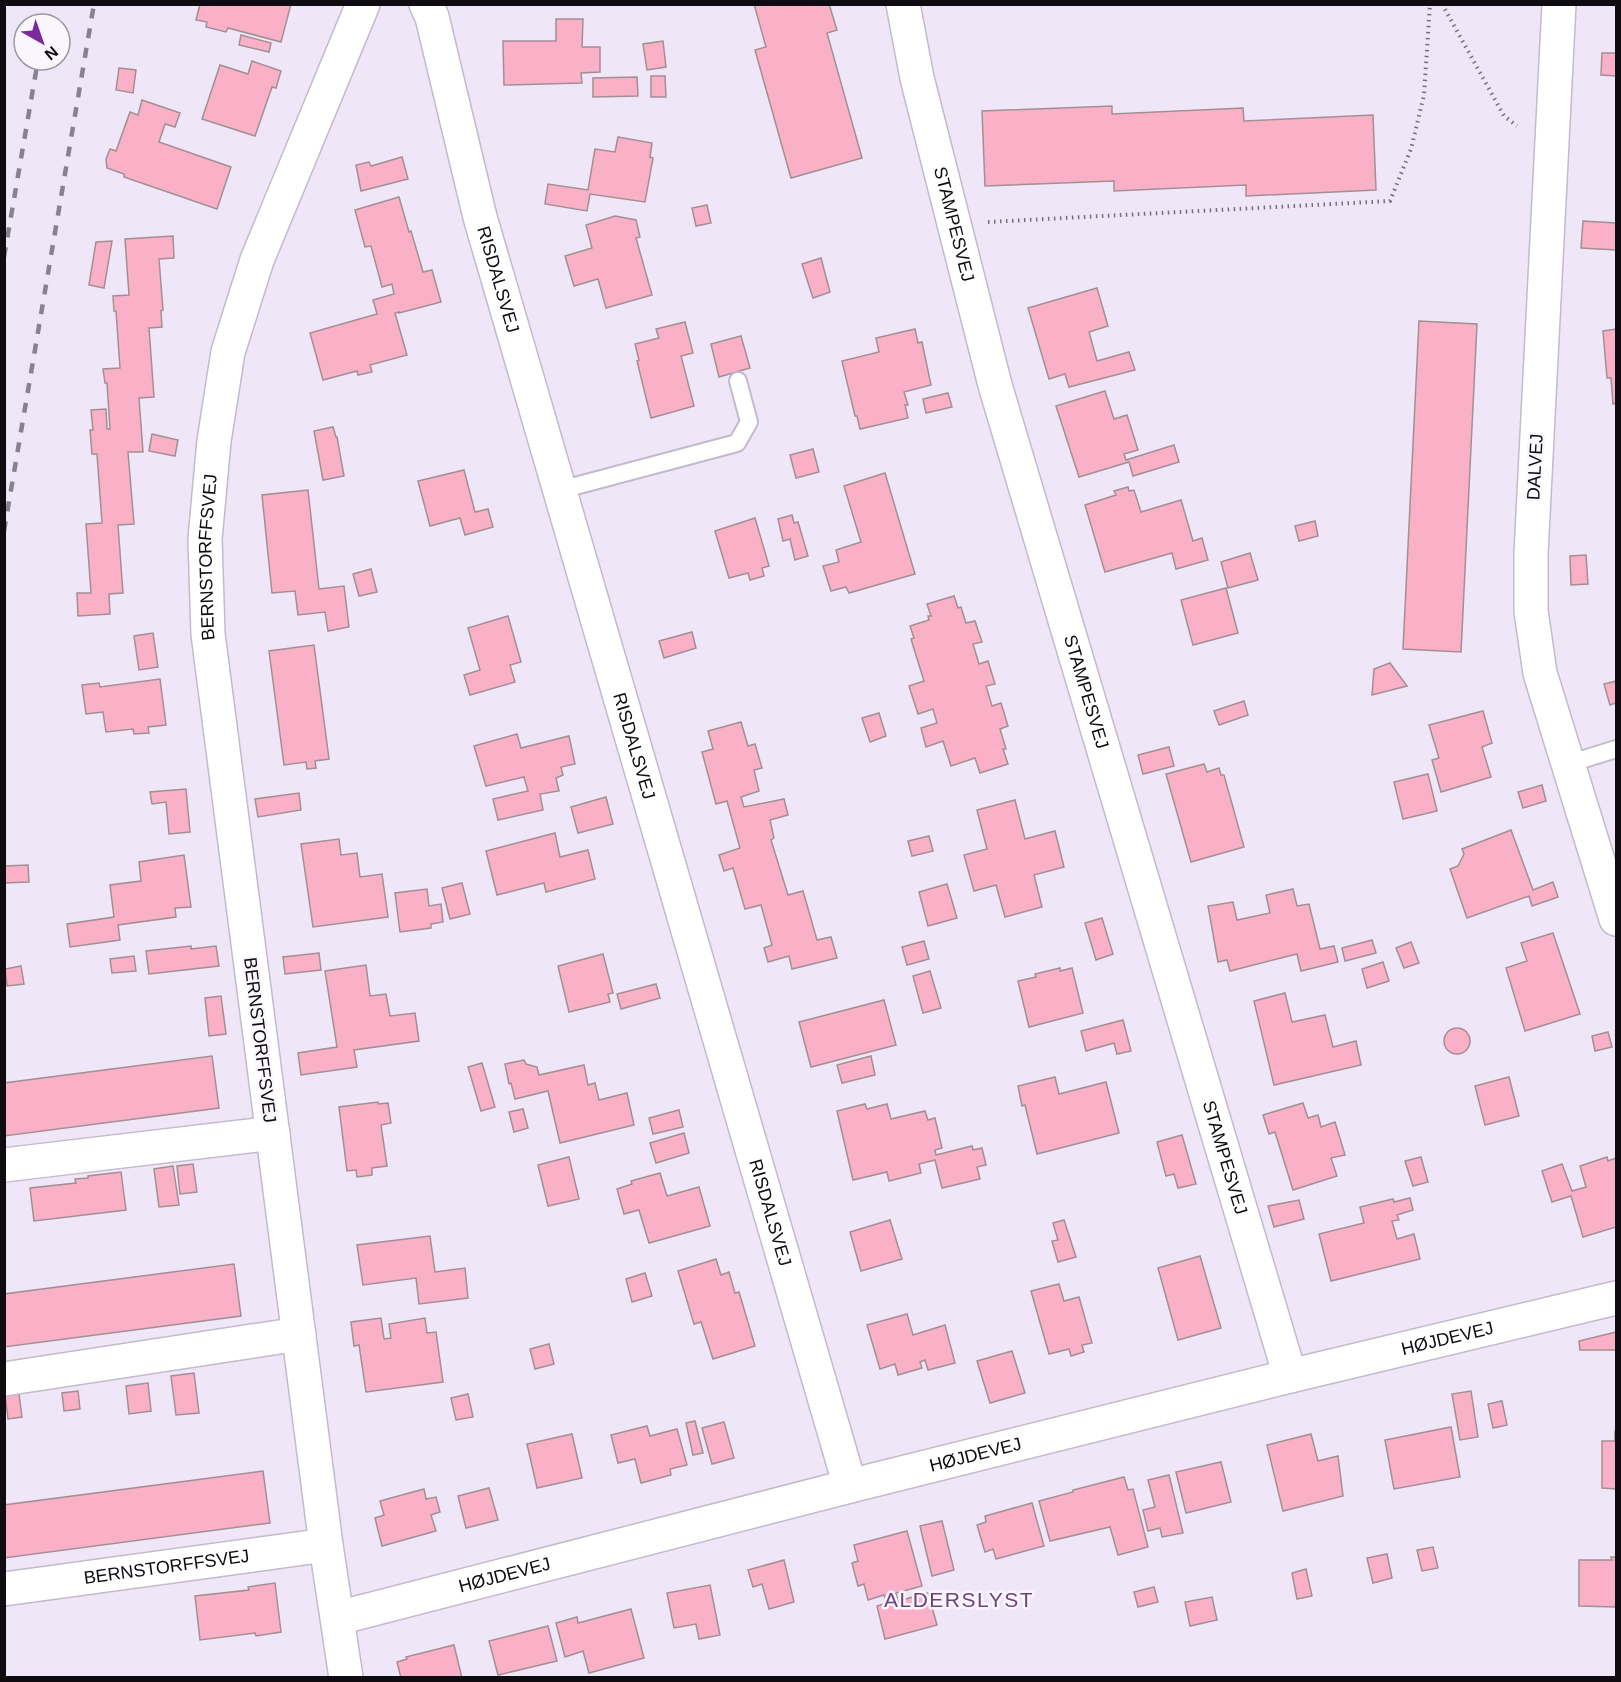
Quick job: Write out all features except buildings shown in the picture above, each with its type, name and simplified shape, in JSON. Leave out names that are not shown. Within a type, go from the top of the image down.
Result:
[{"type":"street","name":"BERNSTORFFSVEJ","points":[[346,1677],[326,1545],[208,634],[205,539],[214,441],[228,352],[257,260],[363,4]]},
{"type":"street","name":"RISDALSVEJ","points":[[426,4],[432,17],[480,217],[850,1486]]},
{"type":"street","name":"STAMPESVEJ","points":[[903,4],[917,78],[995,385],[1290,1376]]},
{"type":"street","name":"DALVEJ","points":[[1559,4],[1532,542],[1531,611],[1540,673],[1617,919]]},
{"type":"street","name":"BERNSTORFFSVEJ","points":[[4,1165],[273,1133]]},
{"type":"street","name":"HØJDEVEJ","points":[[338,1618],[850,1486],[1290,1376],[1617,1298]]},
{"type":"street","points":[[4,1379],[299,1334]]},
{"type":"street","name":"BERNSTORFFSVEJ","points":[[4,1589],[326,1545]]},
{"type":"lane","points":[[560,490],[737,443],[749,423],[738,381]]},
{"type":"lane","points":[[1568,765],[1617,749]]},
{"type":"path","points":[[954,224],[1390,201],[1412,149],[1424,95],[1430,4]]},
{"type":"path","points":[[1443,4],[1504,116],[1526,133],[1551,139]]},
{"type":"railway","points":[[46,12],[47,4]]},
{"type":"railway","points":[[4,531],[94,4]]},
{"type":"railway","points":[[4,257],[36,72]]},
{"type":"district","name":"ALDERSLYST","points":[[959,1599]]}]
